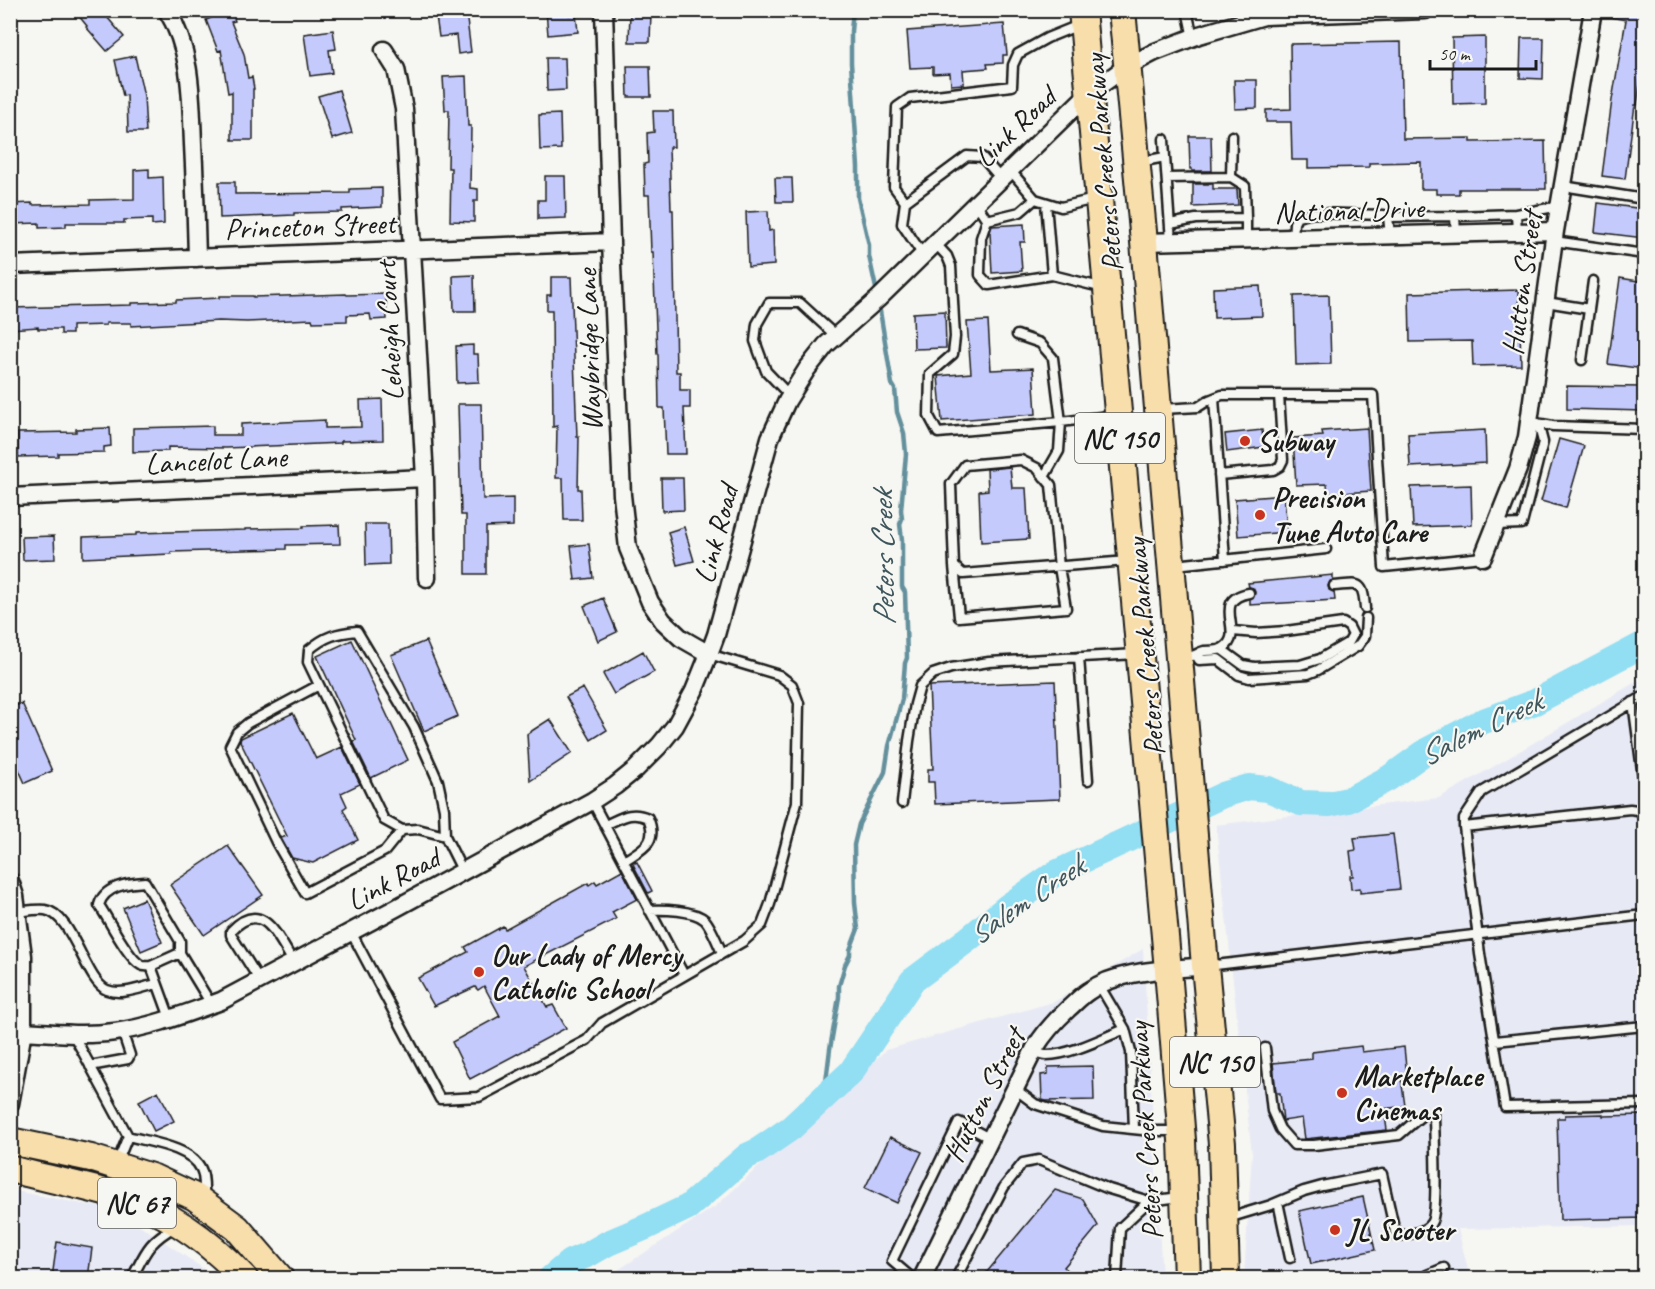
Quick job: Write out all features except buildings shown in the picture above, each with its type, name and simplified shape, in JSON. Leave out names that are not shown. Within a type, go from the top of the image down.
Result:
[{"type":"main road","name":"Peters Creek Parkway","points":[[1122,10],[1171,566],[1188,656],[1189,770],[1222,1144],[1226,1278]]},
{"type":"main road","name":"Peters Creek Parkway","points":[[1082,17],[1168,970],[1181,1131],[1187,1278]]},
{"type":"main road","points":[[1118,415],[1158,410]]},
{"type":"main road","name":"NC 67","points":[[10,1141],[91,1158],[154,1178],[195,1197],[237,1228],[279,1278]]},
{"type":"main road","name":"NC 67","points":[[10,1169],[123,1197],[147,1207],[203,1241],[244,1278]]},
{"type":"street","points":[[167,10],[186,56],[191,88],[197,258]]},
{"type":"street","name":"Waybridge Lane","points":[[604,10],[622,495],[628,548],[650,602],[663,621],[681,638],[709,654]]},
{"type":"street","name":"Link Road","points":[[21,1019],[73,1034],[122,1031],[140,1028],[211,1004],[260,981],[463,872],[615,786],[659,746],[675,726],[694,691],[720,623],[770,438],[790,396],[826,345],[878,299],[1088,94],[1126,67],[1155,52],[1264,13],[1425,10]]},
{"type":"street","name":"Hutton Street","points":[[1483,557],[1534,422],[1555,236],[1593,10]]},
{"type":"street","name":"Leheigh Court","points":[[384,50],[396,69],[404,109],[424,478],[426,578]]},
{"type":"street","name":"National Drive","points":[[1144,242],[1517,232],[1555,236]]},
{"type":"street","name":"Princeton Street","points":[[10,265],[611,242]]},
{"type":"street","name":"Lancelot Lane","points":[[10,497],[424,478]]},
{"type":"street","points":[[10,881],[23,956],[21,1019],[10,1104]]},
{"type":"street","name":"Hutton Street","points":[[922,1278],[1033,1051],[1054,1022],[1099,985],[1122,977],[1205,966]]},
{"type":"lane","points":[[1187,10],[1193,38]]},
{"type":"lane","points":[[1082,17],[1018,54],[1013,65],[1012,86],[910,98],[897,107],[894,187],[905,202],[902,224],[929,249],[947,256],[951,266],[955,338],[953,354],[930,375],[929,416],[938,433],[1118,415]]},
{"type":"lane","points":[[1231,177],[1232,136]]},
{"type":"lane","points":[[1164,139],[1171,241]]},
{"type":"lane","points":[[905,202],[967,156],[982,157],[1006,174],[1035,200],[1061,207],[1098,198]]},
{"type":"lane","points":[[1136,162],[1165,157]]},
{"type":"lane","points":[[1167,178],[1231,177],[1245,186],[1246,239]]},
{"type":"lane","points":[[1563,186],[1644,199]]},
{"type":"lane","points":[[987,220],[1020,212],[1035,200]]},
{"type":"lane","points":[[1046,203],[1052,275]]},
{"type":"lane","points":[[976,204],[987,220]]},
{"type":"lane","points":[[1293,238],[1294,223],[1297,218],[1314,213],[1388,217],[1455,216],[1516,214],[1560,206]]},
{"type":"lane","points":[[1516,214],[1517,232]]},
{"type":"lane","points":[[1455,216],[1456,234]]},
{"type":"lane","points":[[1388,217],[1390,235]]},
{"type":"lane","points":[[1170,224],[1196,219],[1246,218]]},
{"type":"lane","points":[[987,220],[981,238],[980,274],[989,285],[1052,275],[1107,289]]},
{"type":"lane","points":[[1555,236],[1644,254]]},
{"type":"lane","points":[[1582,360],[1593,281]]},
{"type":"lane","points":[[1546,302],[1589,309]]},
{"type":"lane","points":[[790,396],[766,371],[755,340],[757,324],[769,303],[800,303],[836,336]]},
{"type":"lane","points":[[1017,335],[1040,343],[1053,358],[1062,422],[1059,450],[1044,477]]},
{"type":"lane","points":[[1158,410],[1198,407],[1222,395],[1373,395],[1384,567],[1483,557]]},
{"type":"lane","points":[[1219,475],[1273,470],[1280,466],[1283,460],[1279,395]]},
{"type":"lane","points":[[1214,398],[1225,560]]},
{"type":"lane","points":[[1534,422],[1553,426],[1644,429]]},
{"type":"lane","points":[[1496,525],[1522,524],[1543,442],[1534,422]]},
{"type":"lane","points":[[1021,460],[1037,468],[1051,485],[1059,567],[1066,608],[959,617],[954,566],[951,484],[965,465],[1021,460]]},
{"type":"lane","points":[[1171,566],[1326,549]]},
{"type":"lane","points":[[954,566],[963,574],[1131,561]]},
{"type":"lane","points":[[1334,586],[1355,584],[1360,586],[1364,590],[1365,608]]},
{"type":"lane","points":[[1188,656],[1202,651],[1221,649],[1228,644],[1233,632],[1229,610],[1231,602],[1236,596],[1249,593]]},
{"type":"lane","points":[[1188,656],[1199,660],[1218,659],[1239,675],[1249,678],[1308,674],[1358,646],[1365,636],[1366,618]]},
{"type":"lane","points":[[1221,649],[1243,665],[1254,667],[1300,665],[1320,659],[1349,642],[1353,635],[1349,627],[1343,623],[1286,631],[1233,632]]},
{"type":"lane","points":[[445,836],[418,829],[402,830],[384,820],[308,662],[309,650],[320,640],[336,633],[357,631],[414,727],[438,781],[444,809],[445,836],[463,872]]},
{"type":"lane","points":[[351,932],[440,1099],[479,1097],[587,1040],[602,1023],[744,941],[762,925],[770,904],[797,802],[800,704],[792,685],[779,675],[709,654]]},
{"type":"lane","points":[[902,803],[915,704],[920,686],[933,674],[951,668],[989,662],[1140,654]]},
{"type":"lane","points":[[1079,657],[1088,780]]},
{"type":"lane","points":[[319,685],[248,723],[237,732],[230,746],[276,842],[305,892],[385,851],[402,830]]},
{"type":"lane","points":[[1644,696],[1482,792],[1464,819],[1478,935],[1505,1107],[1644,1104]]},
{"type":"lane","points":[[1633,702],[1644,784]]},
{"type":"lane","points":[[592,801],[684,975]]},
{"type":"lane","points":[[1464,827],[1630,809],[1644,811]]},
{"type":"lane","points":[[605,826],[630,814],[639,814],[648,818],[652,828],[650,840],[645,847],[624,861]]},
{"type":"lane","points":[[180,953],[151,966],[139,964],[128,953],[99,905],[100,901],[111,889],[145,882],[180,940],[180,953],[211,1004]]},
{"type":"lane","points":[[649,910],[664,909],[689,913],[705,920],[723,953]]},
{"type":"lane","points":[[17,912],[46,910],[57,916],[70,933],[97,982],[106,990],[121,992],[157,984]]},
{"type":"lane","points":[[1205,966],[1644,915]]},
{"type":"lane","points":[[260,981],[231,935],[235,927],[252,917],[268,923],[294,963]]},
{"type":"lane","points":[[151,966],[170,1018]]},
{"type":"lane","points":[[1099,985],[1125,1029],[1131,1052],[1134,1129]]},
{"type":"lane","points":[[1495,1041],[1644,1026]]},
{"type":"lane","points":[[1033,1051],[1047,1055],[1061,1053],[1125,1029]]},
{"type":"lane","points":[[90,1066],[128,1059],[130,1054],[122,1031]]},
{"type":"lane","points":[[73,1034],[128,1136],[172,1147],[190,1156],[201,1168],[204,1204]]},
{"type":"lane","points":[[1265,1048],[1272,1111],[1280,1129],[1294,1144],[1399,1135],[1421,1116]]},
{"type":"lane","points":[[1015,1089],[1035,1104],[1103,1126],[1152,1131],[1181,1131]]},
{"type":"lane","points":[[1224,1218],[1278,1202],[1304,1191],[1382,1174],[1396,1236],[1419,1232],[1431,1224],[1434,1216],[1434,1115]]},
{"type":"lane","points":[[912,1278],[892,1261],[959,1122],[991,1139]]},
{"type":"lane","points":[[116,1166],[128,1136]]},
{"type":"lane","points":[[956,1278],[1004,1186],[1023,1163],[1039,1160],[1109,1189],[1149,1201],[1184,1197]]},
{"type":"lane","points":[[1117,1278],[1120,1228],[1149,1201]]},
{"type":"lane","points":[[1278,1202],[1290,1258]]},
{"type":"lane","points":[[132,1278],[149,1245],[160,1235],[179,1225]]},
{"type":"lane","points":[[1427,1278],[1427,1275],[1444,1268]]},
{"type":"shaded area","points":[[1644,677],[1644,1226],[1458,1229],[1470,1278],[1244,1278],[1252,1154],[1216,825],[1439,798]]},
{"type":"shaded area","points":[[1143,949],[1162,1278],[606,1278],[716,1206],[886,1050],[1054,1002]]},
{"type":"shaded area","points":[[10,1190],[119,1211],[217,1278],[11,1278]]},
{"type":"waterway","name":"Peters Creek","points":[[853,10],[851,63],[858,198],[877,293]]},
{"type":"waterway","name":"Peters Creek","points":[[824,1098],[839,986],[858,929],[854,845],[859,824],[885,772],[889,746],[902,699],[907,658],[900,524],[906,454],[904,433],[897,412],[895,389],[892,384],[878,305]]},
{"type":"waterway","name":"Salem Creek","points":[[551,1278],[570,1262],[688,1207],[747,1156],[791,1128],[851,1072],[912,981],[1007,907],[1056,873],[1223,795],[1249,787],[1268,789],[1301,803],[1329,804],[1348,800],[1389,778],[1428,750],[1481,722],[1535,702],[1644,644]]},
{"type":"place","name":"Subway","points":[[1245,441]]},
{"type":"place","name":"Precision Tune Auto Care","points":[[1260,515]]},
{"type":"place","name":"Our Lady of Mercy Catholic School","points":[[479,972]]},
{"type":"place","name":"Marketplace Cinemas","points":[[1342,1093]]},
{"type":"place","name":"JL Scooter","points":[[1335,1230]]}]
